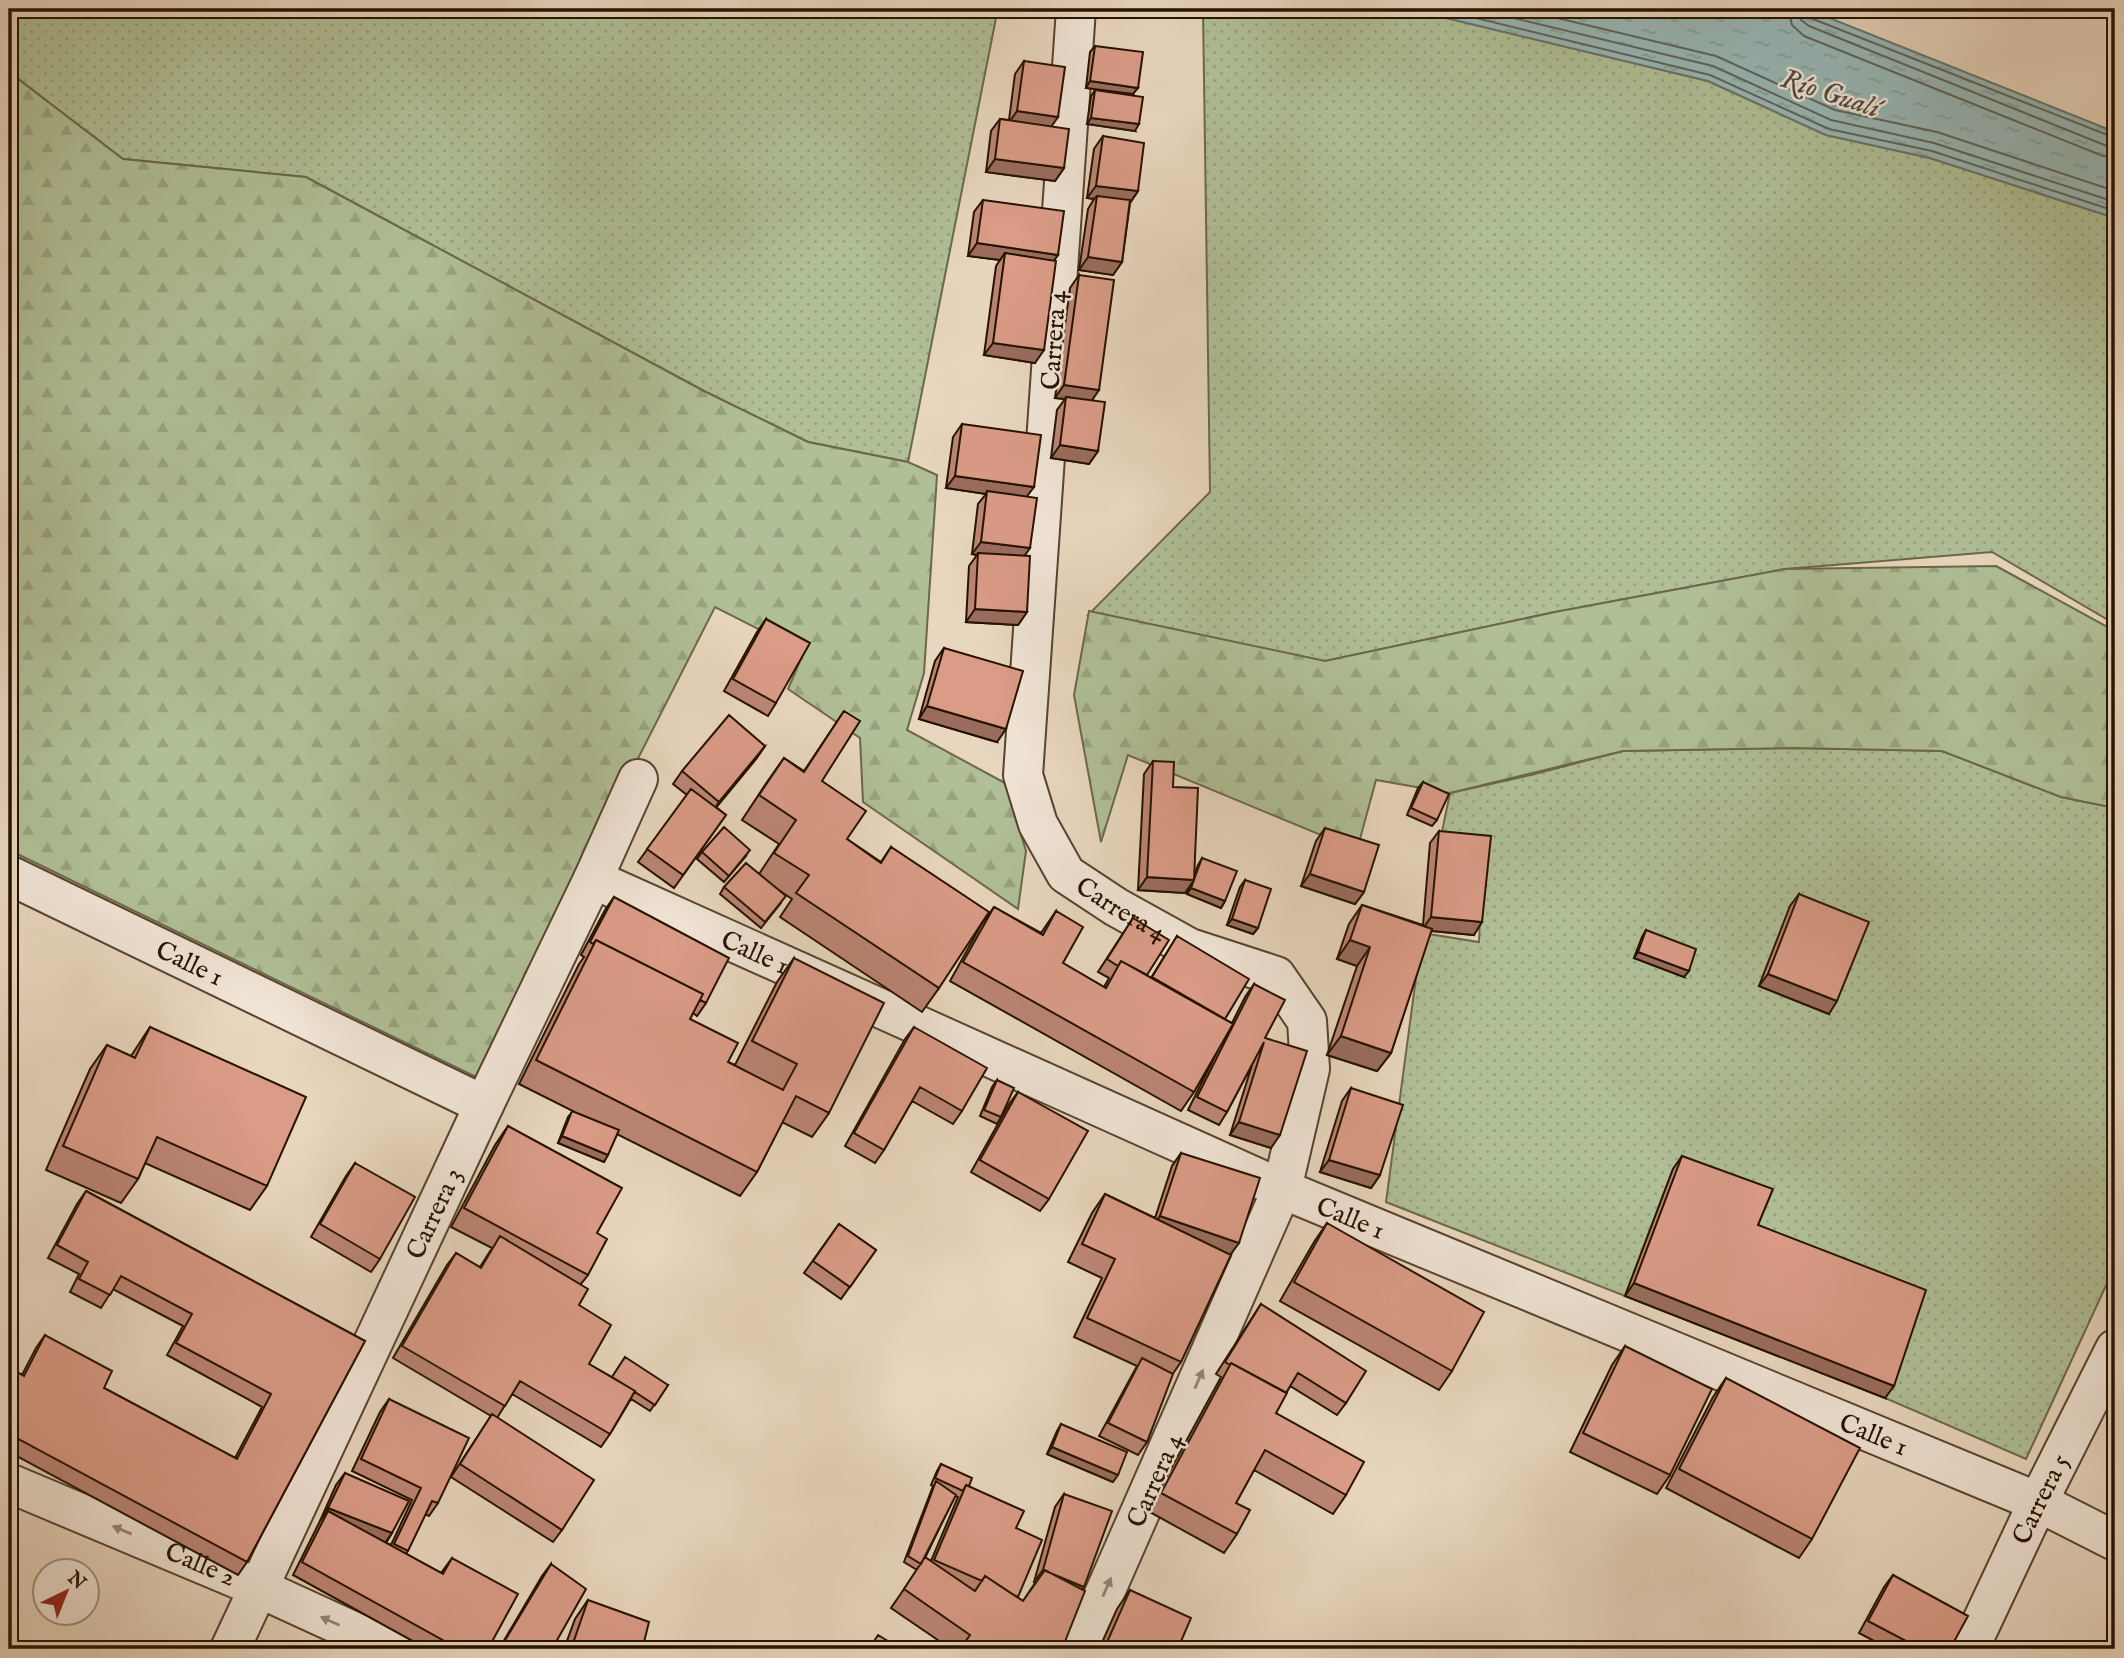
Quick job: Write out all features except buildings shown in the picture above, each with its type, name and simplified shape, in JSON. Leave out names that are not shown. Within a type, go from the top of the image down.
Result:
[{"type":"street","name":"Carrera 4","points":[[1076,9],[1023,775],[1038,824],[1066,874],[1116,907],[1190,948],[1276,976],[1307,1021],[1310,1069],[1282,1189],[1080,1649]]},
{"type":"street","name":"Carrera 3","points":[[230,1649],[638,779]]},
{"type":"street","name":"Calle 1","points":[[9,875],[484,1105]]},
{"type":"street","name":"Calle 1","points":[[593,879],[1282,1189],[2038,1502],[2115,1541]]},
{"type":"street","name":"Carrera 5","points":[[1969,1649],[2038,1502],[2115,1349]]},
{"type":"street","name":"Calle 2","points":[[9,1483],[258,1588],[392,1649]]},
{"type":"green space","points":[[9,9],[1003,9],[996,18],[908,462],[808,442],[704,391],[306,177],[123,159],[9,72]]},
{"type":"green space","points":[[1203,9],[1409,9],[1708,81],[1826,135],[1930,158],[2115,218],[2115,624],[1992,552],[1785,569],[1555,612],[1325,661],[1088,615],[1210,492]]},
{"type":"green space","points":[[9,72],[123,159],[306,177],[704,391],[808,442],[908,462],[937,475],[924,673],[907,730],[1005,783],[1026,851],[1018,909],[863,802],[860,738],[788,689],[804,652],[715,607],[476,1077],[9,850]]},
{"type":"green space","points":[[1996,566],[2115,631],[2115,808],[2061,797],[1942,751],[1793,748],[1623,751],[1450,793],[1376,780],[1357,850],[1128,755],[1101,842],[1074,695],[1089,611],[1325,661],[1555,612],[1785,569]]},
{"type":"green space","points":[[1793,748],[1942,751],[2061,797],[2115,808],[2115,1266],[2026,1459],[1885,1398],[1917,1303],[1749,1238],[1673,1169],[1625,1296],[1386,1202],[1422,933],[1479,942],[1483,845],[1440,841],[1450,793],[1623,751]]},
{"type":"water","name":"Río Gualí","points":[[1409,9],[1807,9],[2115,132],[2115,218],[1930,158],[1826,135],[1708,81]]}]
